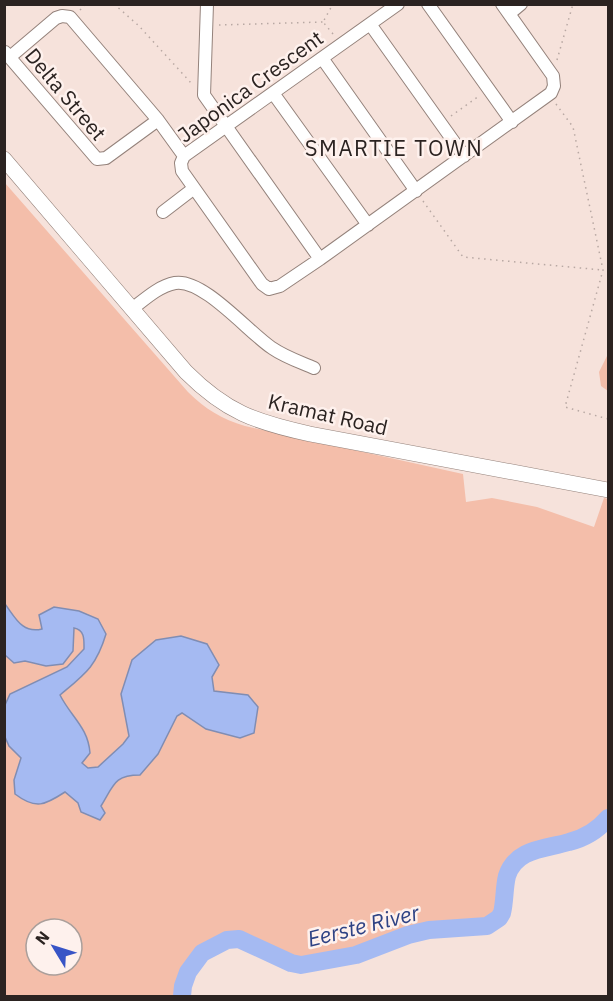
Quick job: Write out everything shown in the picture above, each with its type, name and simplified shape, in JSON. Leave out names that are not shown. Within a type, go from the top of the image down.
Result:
[{"type":"street","name":"Japonica Crescent","points":[[398,4],[184,156],[180,167],[266,288],[274,289],[280,286],[320,259],[549,95]]},
{"type":"street","points":[[428,4],[512,122]]},
{"type":"street","points":[[521,4],[505,9],[553,76],[554,86],[549,95]]},
{"type":"street","points":[[206,15],[204,95],[320,259]]},
{"type":"street","points":[[7,54],[56,18],[69,17],[158,120],[184,156]]},
{"type":"street","points":[[370,24],[464,156]]},
{"type":"street","name":"Delta Street","points":[[7,54],[97,159],[106,158],[158,120]]},
{"type":"street","points":[[322,57],[416,190]]},
{"type":"street","points":[[273,93],[369,225]]},
{"type":"street","name":"Kramat Road","points":[[4,159],[200,386],[236,411],[268,424],[609,490]]},
{"type":"street","points":[[163,212],[194,189]]},
{"type":"street","points":[[132,309],[161,288],[176,282],[188,283],[212,298],[272,348],[314,368]]},
{"type":"path","points":[[114,4],[139,26],[186,79],[204,95]]},
{"type":"path","points":[[323,22],[333,4]]},
{"type":"path","points":[[553,76],[573,4]]},
{"type":"path","points":[[206,15],[323,22],[341,45]]},
{"type":"path","points":[[441,124],[489,89]]},
{"type":"path","points":[[549,95],[573,127],[603,270],[566,407],[609,419]]},
{"type":"path","points":[[416,190],[463,257],[603,270]]},
{"type":"shaded area","points":[[5,183],[188,392],[221,417],[245,426],[463,474],[466,502],[492,498],[537,507],[594,527],[604,498],[608,499],[608,818],[581,837],[532,851],[517,860],[508,876],[502,913],[497,920],[482,927],[419,932],[366,952],[303,965],[284,961],[246,942],[236,939],[227,940],[209,948],[195,961],[186,978],[182,996],[5,996],[4,737],[21,758],[14,780],[65,792],[78,803],[101,806],[118,778],[158,754],[177,715],[183,713],[206,729],[248,695],[214,691],[212,677],[121,694],[129,735],[123,744],[98,767],[88,768],[82,763],[82,727],[70,714],[60,695],[89,669],[106,634],[42,622],[42,629],[29,629],[16,619],[5,604]]},
{"type":"shaded area","points":[[608,354],[608,391],[601,386],[599,372]]},
{"type":"shaded area","points":[[74,628],[82,633],[84,649],[67,667],[10,694],[5,705],[5,655],[14,663],[25,661],[46,666],[73,651]]},
{"type":"water","points":[[5,604],[16,619],[29,629],[42,629],[39,615],[54,607],[79,611],[98,619],[106,634],[89,669],[60,695],[86,736],[90,753],[82,763],[88,768],[98,767],[129,736],[121,694],[132,660],[156,640],[181,636],[207,644],[219,665],[212,677],[214,691],[248,695],[258,707],[254,733],[240,738],[206,729],[182,713],[177,716],[158,754],[140,775],[120,779],[112,787],[101,806],[105,813],[100,820],[81,812],[78,803],[65,792],[40,804],[22,799],[15,794],[14,780],[21,758],[9,746],[5,737],[5,705],[10,694],[67,667],[84,649],[84,639],[82,633],[74,628],[73,651],[63,664],[46,666],[25,661],[14,663],[5,655]]},
{"type":"waterway","points":[[221,4],[255,4]]},
{"type":"waterway","name":"Eerste River","points":[[182,996],[188,972],[202,953],[227,940],[239,939],[291,963],[301,965],[356,955],[408,935],[429,930],[487,926],[499,918],[502,913],[507,876],[517,860],[533,851],[586,836],[608,818]]},
{"type":"district","name":"SMARTIE TOWN","points":[[394,147]]}]
